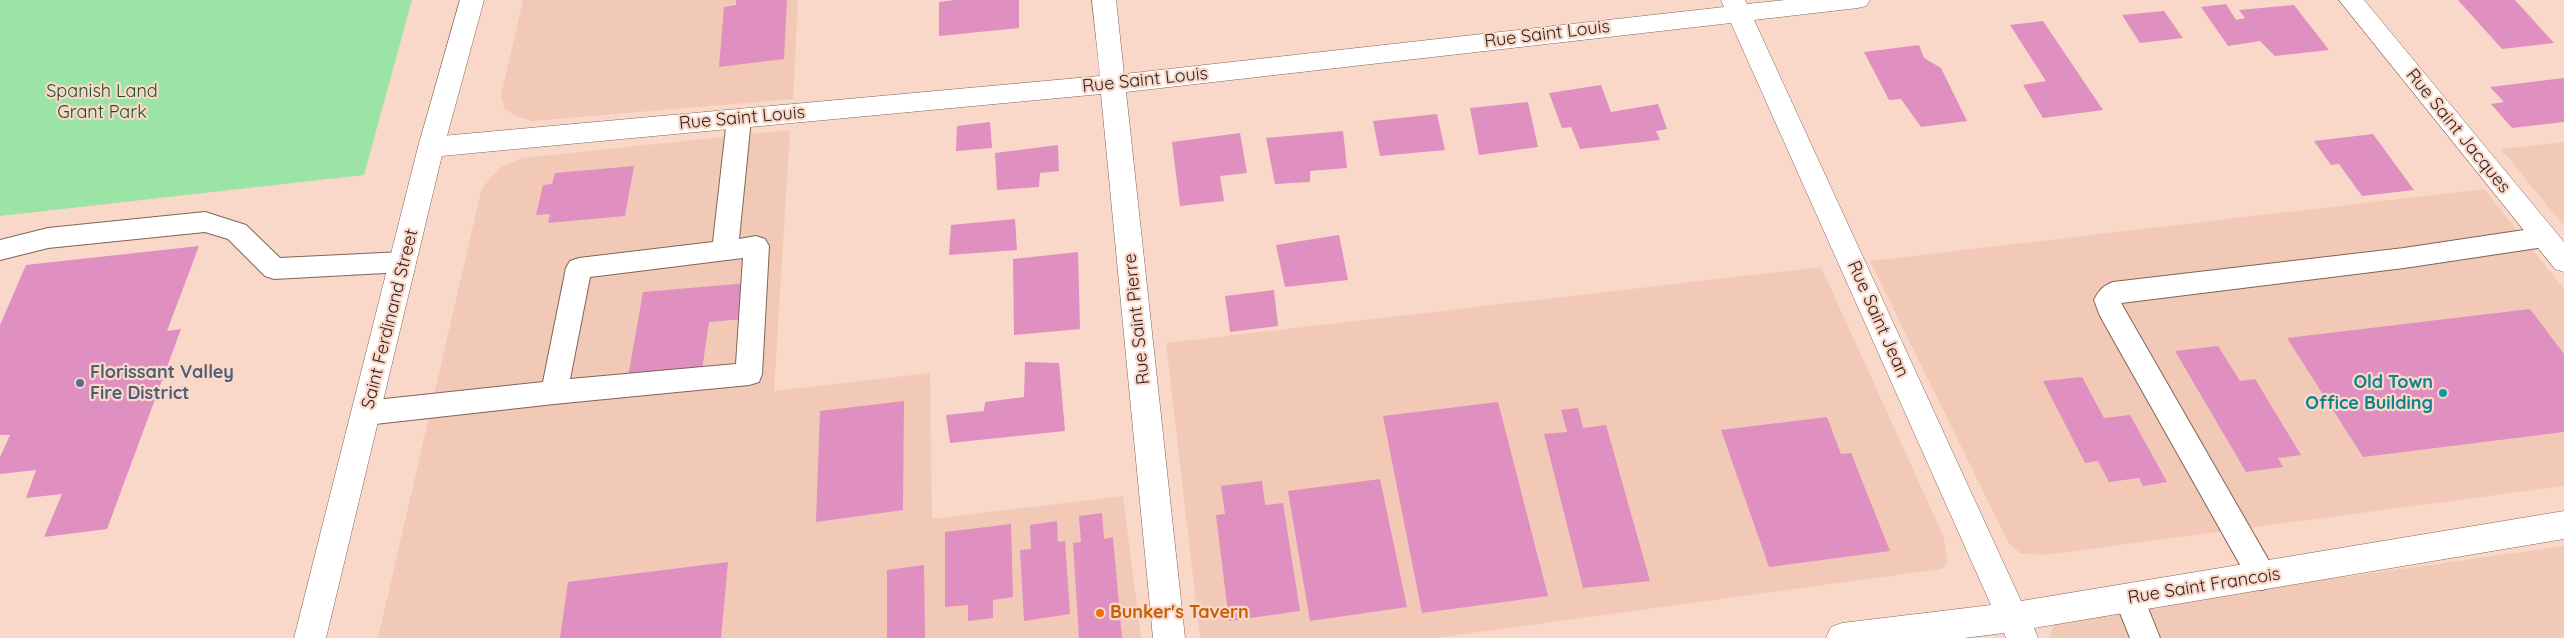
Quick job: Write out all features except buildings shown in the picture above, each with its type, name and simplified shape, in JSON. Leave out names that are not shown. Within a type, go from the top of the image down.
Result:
[{"type":"street","name":"Saint Ferdinand Street","points":[[310,638],[431,147],[472,0]]},
{"type":"street","name":"Rue Saint Pierre","points":[[1104,0],[1169,638]]},
{"type":"street","name":"Rue Saint Louis","points":[[431,147],[1114,84],[1736,6],[1858,0]]},
{"type":"street","name":"Rue Saint Jacques","points":[[2352,0],[2564,261]]},
{"type":"street","name":"Rue Saint Jean","points":[[1736,6],[2018,628]]},
{"type":"street","name":"Rue Saint Francois","points":[[1842,638],[2018,628],[2129,598],[2564,526]]},
{"type":"lane","points":[[725,251],[739,119]]},
{"type":"lane","points":[[0,250],[48,238],[205,222],[237,232],[274,269],[404,262]]},
{"type":"lane","points":[[2262,576],[2108,308],[2107,300],[2113,294],[2404,258],[2544,237]]},
{"type":"lane","points":[[366,413],[554,392],[748,374],[756,246],[579,268],[554,392]]},
{"type":"lane","points":[[2129,598],[2145,638]]},
{"type":"shaded area","points":[[523,0],[798,0],[793,99],[532,121],[516,116],[505,109],[501,96]]},
{"type":"shaded area","points":[[790,130],[774,391],[930,373],[932,519],[1123,496],[1141,638],[378,638],[481,191],[490,178],[503,166],[522,158]]},
{"type":"shaded area","points":[[2564,142],[2564,226],[2501,149]]},
{"type":"shaded area","points":[[2484,189],[2564,289],[2564,486],[2044,555],[2020,553],[2008,542],[1870,261]]},
{"type":"shaded area","points":[[1821,267],[1943,535],[1948,562],[1941,569],[1435,638],[1200,638],[1166,343]]},
{"type":"shaded area","points":[[2564,546],[2564,638],[2050,638],[2053,626],[2063,617]]},
{"type":"green space","name":"Spanish Land Grant Park","points":[[0,0],[412,0],[364,175],[0,216]]},
{"type":"place","name":"Florissant Valley Fire District","points":[[80,383]]},
{"type":"place","name":"Old Town Office Building","points":[[2443,393]]},
{"type":"place","name":"Bunker's Tavern","points":[[1100,613]]}]
